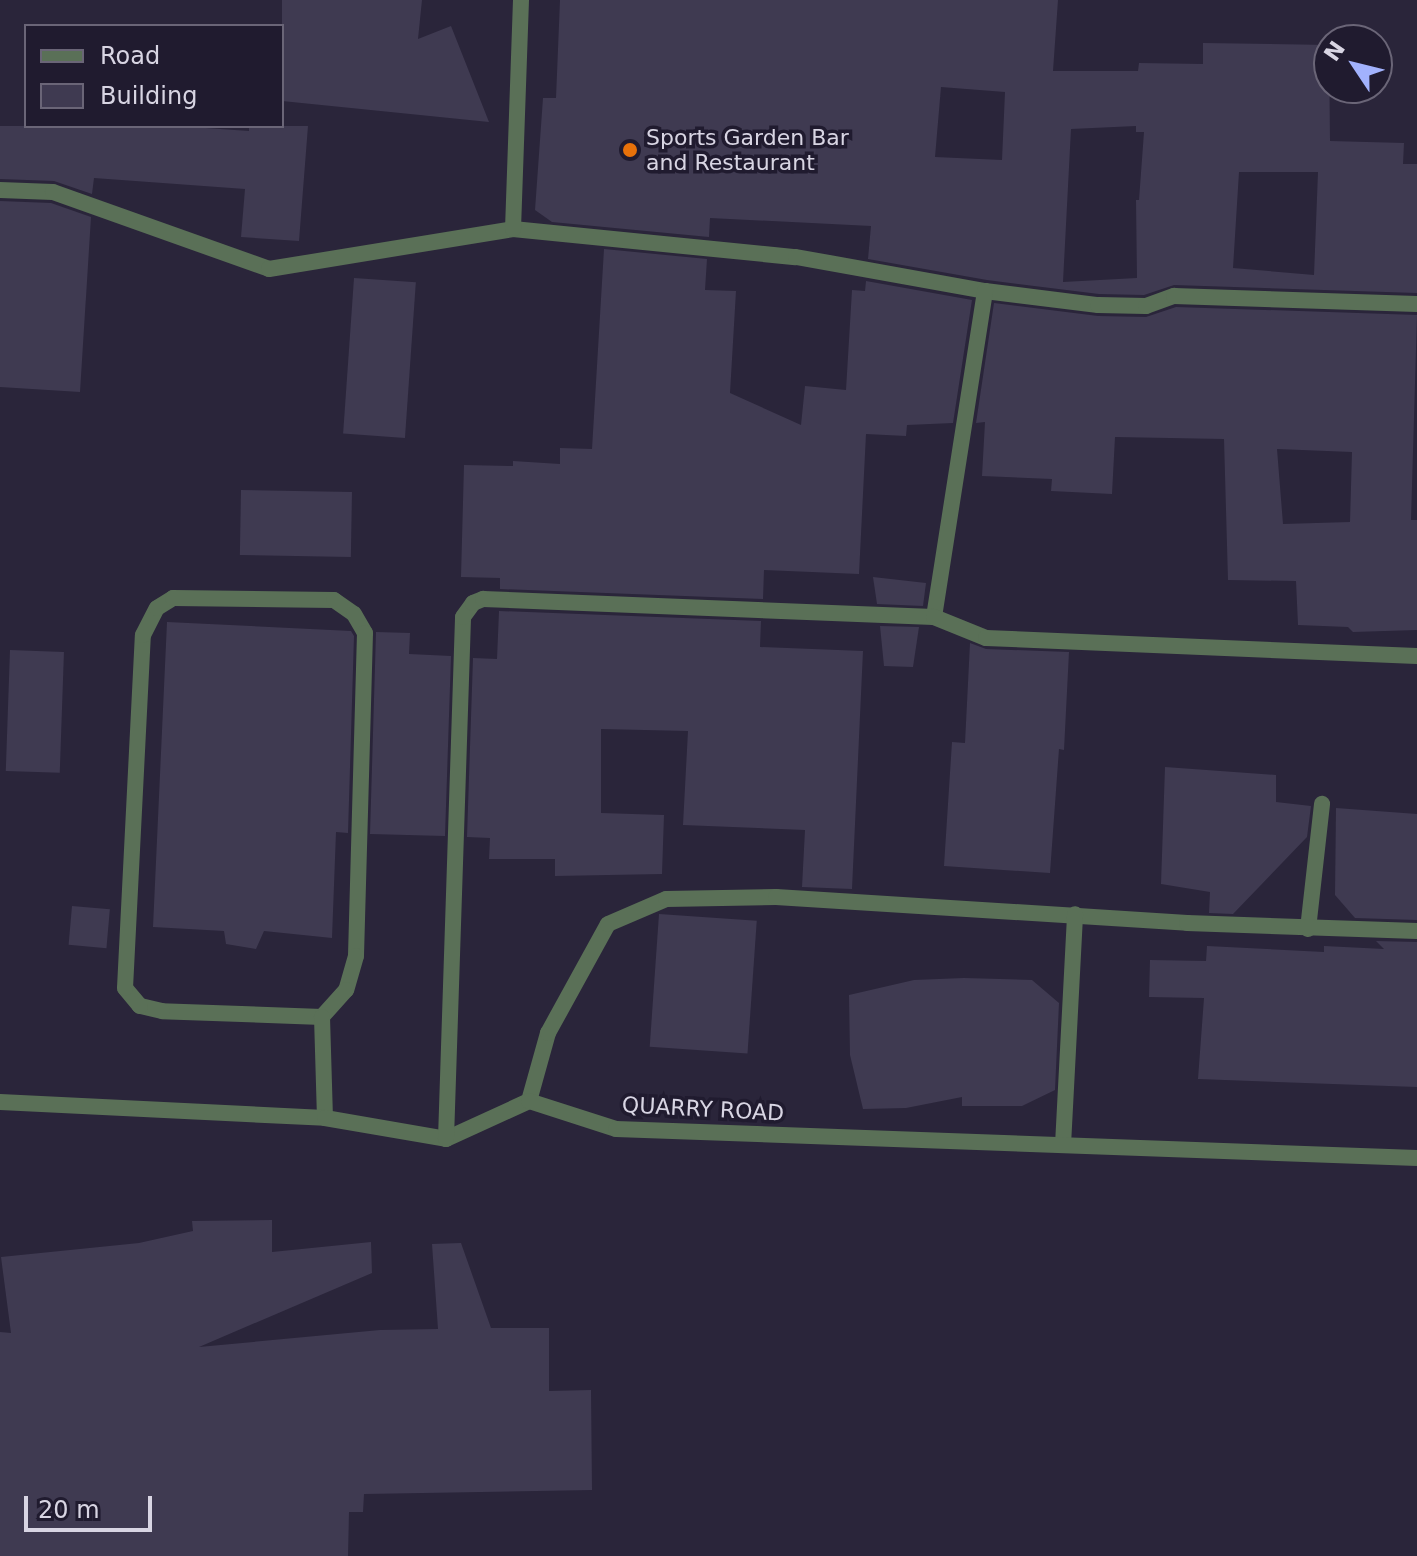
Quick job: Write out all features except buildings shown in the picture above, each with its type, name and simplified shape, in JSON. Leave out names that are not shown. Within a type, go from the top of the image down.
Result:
[{"type":"street","points":[[513,229],[521,0]]},
{"type":"street","points":[[0,190],[53,192],[269,269],[513,229],[796,257],[985,291],[1098,305],[1146,306],[1174,296],[1417,304]]},
{"type":"street","points":[[934,617],[985,291]]},
{"type":"street","points":[[322,1017],[162,1011],[140,1006],[125,988],[143,635],[157,608],[173,598],[334,600],[354,614],[365,633],[356,956],[346,990],[322,1017],[325,1118]]},
{"type":"street","points":[[446,1139],[463,617],[466,609],[483,599],[934,617],[986,638],[1417,656]]},
{"type":"street","points":[[1308,929],[1322,804]]},
{"type":"street","points":[[0,1102],[325,1118],[446,1139],[529,1101],[548,1033],[608,924],[666,899],[776,897],[1308,929],[1417,931]]},
{"type":"street","points":[[1063,1145],[1075,914]]},
{"type":"street","name":"QUARRY ROAD","points":[[529,1101],[616,1129],[1417,1158]]},
{"type":"place","name":"Sports Garden Bar and Restaurant","points":[[630,150]]}]
